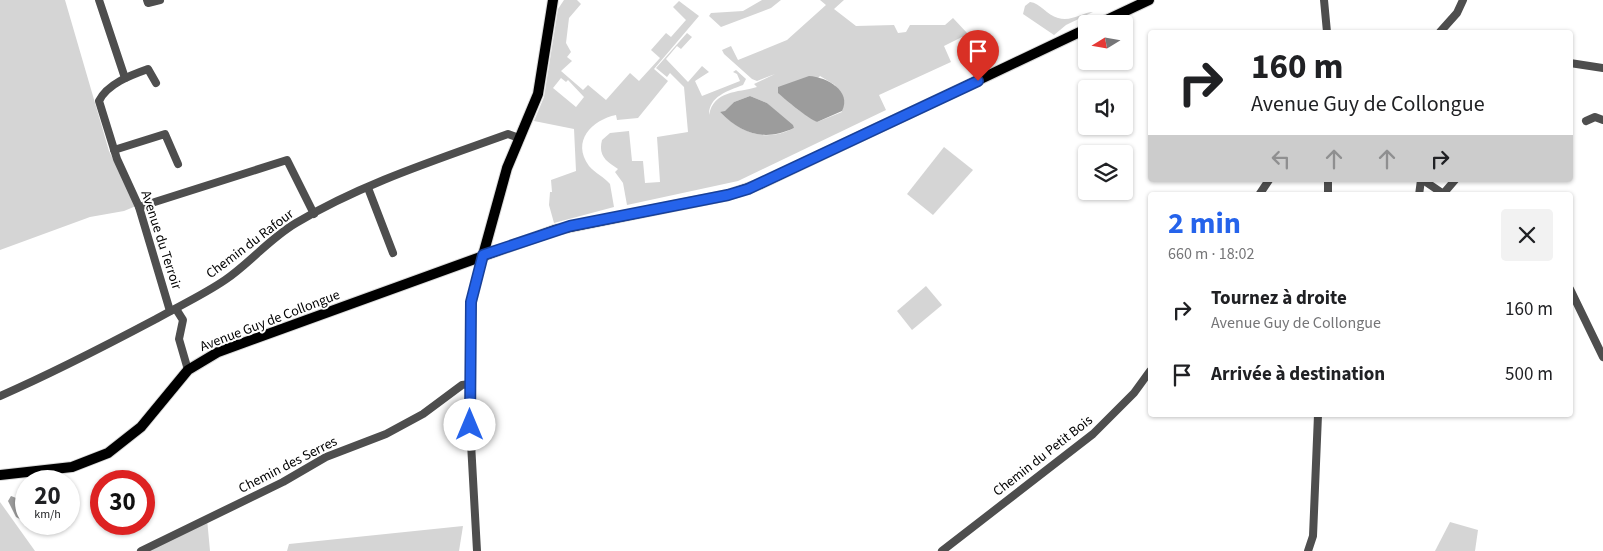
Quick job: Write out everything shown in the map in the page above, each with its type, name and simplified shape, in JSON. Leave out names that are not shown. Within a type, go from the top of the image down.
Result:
[{"type":"main road","points":[[483,255],[494,209],[519,138],[538,94],[553,0]]},
{"type":"main road","points":[[1117,15],[1149,0]]},
{"type":"main road","name":"Avenue Guy de Collongue","points":[[0,475],[72,467],[108,452],[141,427],[188,370],[218,352],[407,284],[456,260],[483,255],[570,226],[728,195],[760,184],[1078,33]]},
{"type":"street","points":[[98,0],[125,78],[148,69],[156,83]]},
{"type":"street","points":[[147,0],[148,3],[160,0]]},
{"type":"street","points":[[1324,0],[1327,30]]},
{"type":"street","points":[[1442,30],[1457,13],[1463,0]]},
{"type":"street","points":[[1573,63],[1603,68]]},
{"type":"street","name":"Avenue du Terroir","points":[[125,78],[102,95],[99,101],[114,150],[140,207],[173,310]]},
{"type":"street","points":[[1586,121],[1595,117],[1603,120]]},
{"type":"street","points":[[114,150],[165,134],[178,164]]},
{"type":"street","name":"Chemin du Rafour","points":[[0,396],[46,376],[173,310],[226,279],[264,246],[314,214],[368,188],[508,134],[519,138]]},
{"type":"street","points":[[140,207],[287,160],[314,214]]},
{"type":"street","points":[[1425,182],[1441,192]]},
{"type":"street","points":[[1446,192],[1453,182]]},
{"type":"street","points":[[368,188],[393,253]]},
{"type":"street","points":[[477,551],[472,472],[471,302],[483,255]]},
{"type":"street","points":[[1573,295],[1603,357]]},
{"type":"street","points":[[173,310],[183,320],[179,340],[188,370]]},
{"type":"street","name":"Chemin du Petit Bois","points":[[942,551],[1110,419],[1148,373]]},
{"type":"street","name":"Chemin des Serres","points":[[141,551],[283,482],[326,457],[386,434],[423,414],[462,385],[470,384]]},
{"type":"street","points":[[1308,551],[1313,536],[1318,417]]},
{"type":"shaded area","points":[[0,0],[65,0],[109,151],[136,206],[124,211],[90,217],[0,250]]},
{"type":"shaded area","points":[[564,0],[577,0],[581,4],[569,18],[566,43],[571,52],[567,57],[572,61],[561,71],[583,90],[588,85],[606,100],[630,73],[639,81],[660,58],[651,50],[666,33],[671,37],[686,20],[673,7],[679,1],[699,16],[654,69],[668,81],[638,118],[617,120],[616,115],[607,118],[592,127],[583,140],[584,157],[589,166],[610,184],[614,207],[554,223],[549,205],[550,192],[552,192],[551,180],[576,171],[574,129],[534,121],[544,97],[558,9]],"holes":[[[561,78],[566,82],[568,80],[584,97],[576,107],[553,88]]]},
{"type":"shaded area","points":[[762,0],[781,0],[771,8],[721,27],[709,16],[711,13],[743,11]]},
{"type":"shaded area","points":[[820,0],[844,0],[834,9],[856,26],[894,25],[898,33],[906,32],[910,25],[945,25],[953,18],[968,34],[944,46],[951,62],[879,95],[886,110],[738,181],[627,205],[623,183],[615,172],[618,169],[607,161],[602,154],[602,140],[610,133],[629,131],[632,161],[643,161],[645,183],[660,182],[657,137],[688,132],[684,87],[670,73],[667,77],[656,68],[687,33],[692,37],[681,49],[677,46],[666,59],[688,82],[702,66],[709,72],[695,81],[702,96],[740,81],[737,74],[733,72],[736,70],[746,79],[743,85],[720,95],[712,103],[709,115],[716,101],[721,97],[757,87],[754,84],[775,74],[757,81],[752,79],[722,50],[731,46],[738,60],[787,40],[826,5]],"holes":[[[820,76],[835,85],[842,112],[817,122],[797,109],[793,103]],[[750,96],[767,103],[794,128],[773,135],[754,134],[737,125],[720,112],[725,112],[734,102]]]},
{"type":"shaded area","points":[[1030,2],[1037,4],[1058,18],[1068,19],[1078,16],[1078,19],[1066,25],[1054,35],[1023,14],[1025,6]]},
{"type":"shaded area","points":[[809,76],[830,82],[841,91],[844,97],[842,111],[817,122],[802,113],[778,93],[778,87]]},
{"type":"shaded area","points":[[750,96],[767,103],[793,125],[794,128],[773,134],[754,134],[737,126],[720,112],[725,111],[734,102]]},
{"type":"shaded area","points":[[944,147],[973,170],[933,215],[907,194]]},
{"type":"shaded area","points":[[926,286],[942,305],[912,330],[897,311]]},
{"type":"shaded area","points":[[11,496],[15,498],[15,515],[8,501]]},
{"type":"shaded area","points":[[0,502],[15,523],[15,535],[24,535],[35,551],[0,551]]},
{"type":"shaded area","points":[[207,519],[210,551],[141,551]]},
{"type":"shaded area","points":[[1450,522],[1478,530],[1475,551],[1435,551]]},
{"type":"shaded area","points":[[463,526],[459,551],[287,551],[289,544]]},
{"type":"route","points":[[470,425],[471,302],[483,255],[570,226],[737,193],[842,146],[978,81]]}]
